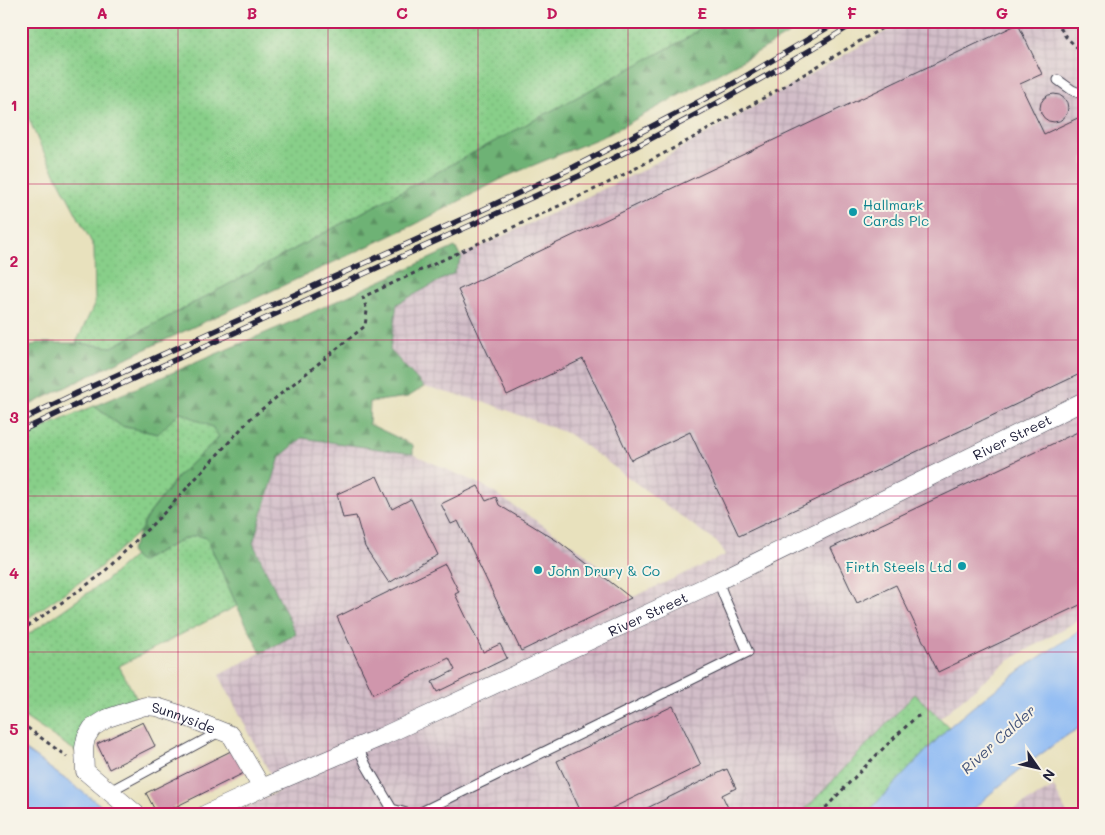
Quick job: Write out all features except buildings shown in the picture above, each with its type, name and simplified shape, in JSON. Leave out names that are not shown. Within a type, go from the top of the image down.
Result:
[{"type":"street","name":"River Street","points":[[206,814],[358,747],[718,580],[1084,401]]},
{"type":"street","name":"Sunnyside","points":[[86,771],[84,748],[86,738],[92,728],[108,718],[126,712],[145,706],[157,707],[184,715],[231,735],[262,788]]},
{"type":"street","points":[[86,771],[136,814]]},
{"type":"lane","points":[[1058,80],[1072,90],[1084,95]]},
{"type":"lane","points":[[417,814],[748,652],[718,580]]},
{"type":"lane","points":[[110,791],[221,731]]},
{"type":"lane","points":[[358,747],[366,765],[392,809],[410,814]]},
{"type":"path","points":[[710,21],[719,25],[729,21]]},
{"type":"path","points":[[21,631],[100,575],[164,513],[251,418],[365,326],[367,311],[363,297],[606,184],[691,139],[894,21]]},
{"type":"path","points":[[1056,21],[1066,37],[1084,54]]},
{"type":"path","points":[[820,814],[847,783],[888,743],[916,717],[922,715]]},
{"type":"path","points":[[21,722],[86,771]]},
{"type":"shaded area","points":[[904,21],[1084,21],[1084,617],[1008,661],[940,718],[915,694],[801,814],[232,814],[279,791],[219,675],[296,634],[253,543],[280,457],[302,438],[413,454],[484,486],[583,552],[631,598],[725,555],[719,544],[569,434],[485,402],[424,387],[390,350],[367,299],[641,171]]},
{"type":"shaded area","points":[[1054,787],[1067,814],[1005,814]]},
{"type":"green space","points":[[21,21],[710,21],[687,38],[112,347],[76,343],[95,303],[94,247],[40,145],[21,100]]},
{"type":"green space","points":[[710,21],[811,21],[609,134],[505,177],[414,225],[124,359],[21,409],[21,351],[38,343],[76,343],[112,347],[687,38]]},
{"type":"green space","points":[[455,247],[462,258],[454,273],[397,304],[390,350],[424,387],[408,397],[370,402],[369,424],[413,445],[413,454],[302,438],[280,457],[253,543],[296,634],[261,653],[237,606],[207,538],[197,535],[184,539],[139,562],[130,552],[147,517],[179,475],[219,437],[212,427],[180,412],[158,434],[121,426],[94,406],[284,325]]},
{"type":"green space","points":[[94,406],[121,426],[158,434],[180,412],[212,427],[220,437],[179,475],[147,517],[142,529],[97,570],[21,623],[21,437]]},
{"type":"green space","points":[[197,535],[207,538],[237,606],[119,666],[138,701],[121,707],[77,752],[21,715],[21,639],[105,581],[134,556],[139,562],[184,539]]},
{"type":"green space","points":[[915,694],[949,727],[866,814],[801,814]]},
{"type":"water","name":"River Calder","points":[[1084,628],[1084,725],[1013,775],[969,814],[866,814],[949,727],[1026,666]]},
{"type":"water","points":[[21,747],[113,814],[21,814]]},
{"type":"railway","points":[[21,420],[574,167],[727,87],[839,21]]},
{"type":"railway","points":[[21,431],[579,176],[720,101],[858,21]]},
{"type":"place","name":"Hallmark Cards Plc","points":[[853,212]]},
{"type":"place","name":"Firth Steels Ltd","points":[[962,566]]},
{"type":"place","name":"John Drury & Co","points":[[538,570]]}]
